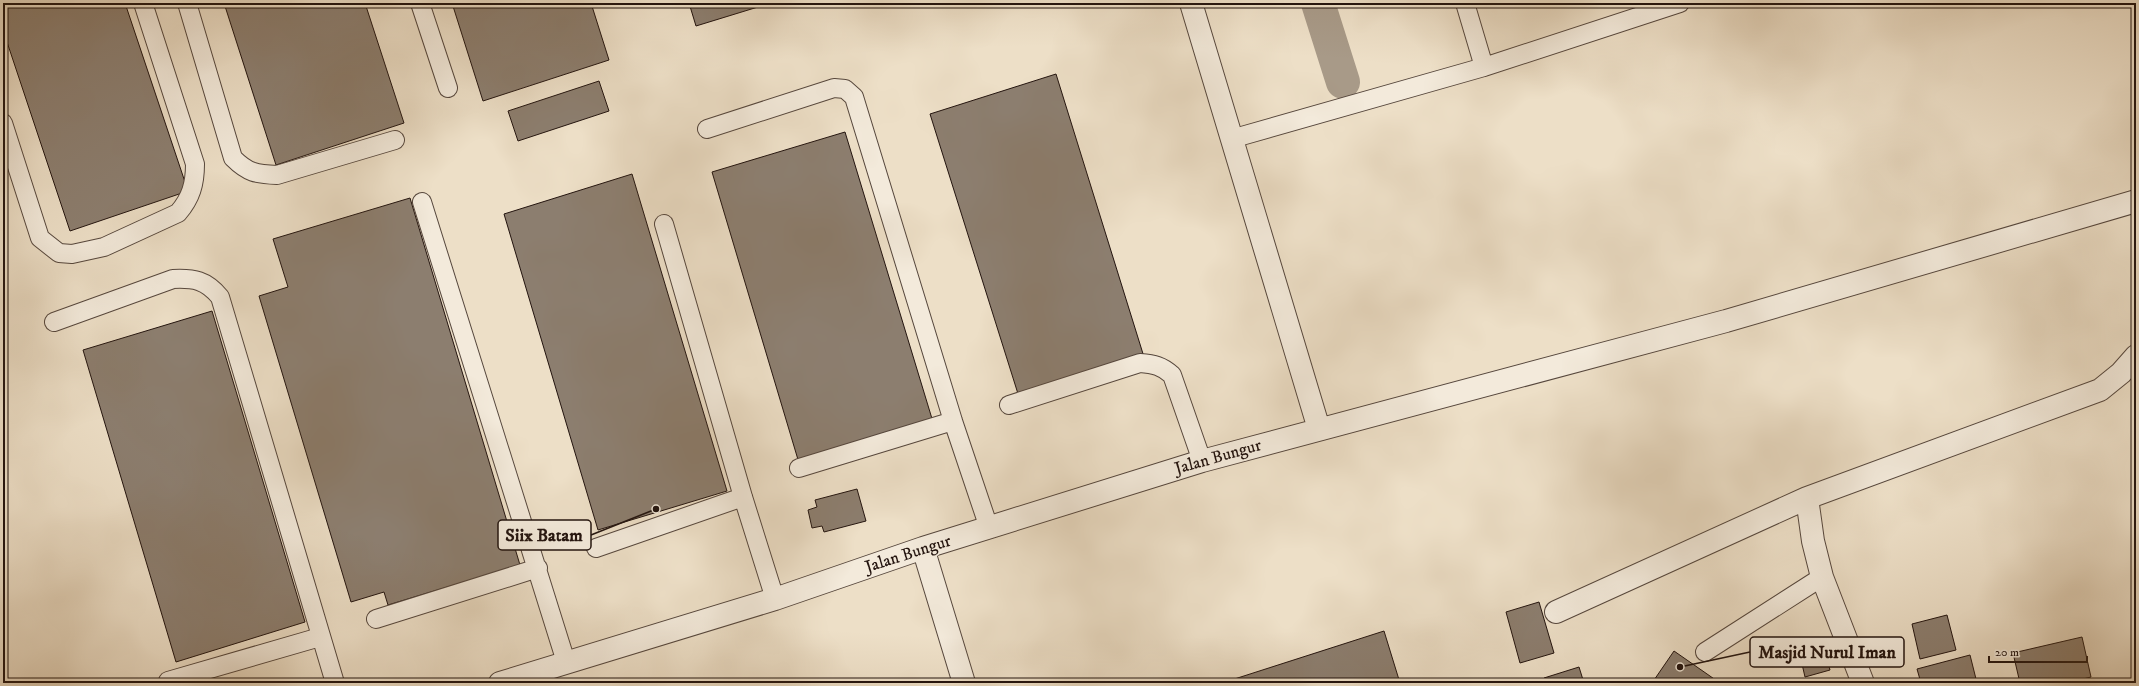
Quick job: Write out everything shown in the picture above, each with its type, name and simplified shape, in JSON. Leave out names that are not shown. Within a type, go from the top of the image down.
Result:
[{"type":"street","points":[[1191,3],[1319,429]]},
{"type":"street","name":"Jalan Bungur","points":[[500,683],[775,599],[923,548],[1202,461],[1726,321],[2136,202]]},
{"type":"street","points":[[1556,612],[1808,498],[2100,390],[2121,373],[2136,356]]},
{"type":"street","points":[[1808,498],[1813,541],[1822,577],[1863,683]]},
{"type":"street","points":[[923,548],[964,683]]},
{"type":"lane","points":[[3,123],[40,238],[59,253],[72,254],[104,247],[178,213],[187,203],[192,191],[195,179],[195,164],[143,3]]},
{"type":"lane","points":[[187,3],[233,158],[244,169],[258,174],[276,175],[395,140]]},
{"type":"lane","points":[[420,3],[448,88]]},
{"type":"lane","points":[[1465,3],[1484,67]]},
{"type":"lane","points":[[1232,139],[1484,67],[1680,3]]},
{"type":"lane","points":[[707,129],[834,88],[845,89],[854,97],[953,421],[989,528]]},
{"type":"lane","points":[[422,202],[538,568],[566,662]]},
{"type":"lane","points":[[664,224],[743,497],[775,599]]},
{"type":"lane","points":[[54,322],[173,279],[187,278],[211,286],[220,297],[320,637],[335,683]]},
{"type":"lane","points":[[1009,405],[1140,363],[1163,367],[1172,375],[1202,461]]},
{"type":"lane","points":[[799,468],[953,421]]},
{"type":"lane","points":[[596,548],[743,497]]},
{"type":"lane","points":[[376,619],[538,568]]},
{"type":"lane","points":[[1705,652],[1822,577]]},
{"type":"lane","points":[[168,681],[320,637]]},
{"type":"building","points":[[3,3],[125,3],[188,191],[70,231],[3,30]]},
{"type":"building","points":[[224,3],[365,3],[404,123],[276,165]]},
{"type":"building","points":[[452,3],[591,3],[609,60],[483,101]]},
{"type":"building","points":[[689,3],[771,3],[696,26]]},
{"type":"building","points":[[1056,74],[1144,357],[1019,397],[930,114]]},
{"type":"building","points":[[599,81],[609,111],[518,141],[508,111]]},
{"type":"building","points":[[845,132],[933,422],[799,463],[712,172]]},
{"type":"building","points":[[632,174],[727,491],[598,530],[504,214]]},
{"type":"building","points":[[410,198],[520,565],[388,605],[384,592],[351,602],[259,296],[288,287],[273,239]]},
{"type":"building","points":[[212,311],[305,622],[176,662],[83,350]]},
{"type":"building","points":[[857,489],[866,521],[824,532],[822,526],[812,528],[808,510],[817,507],[815,500]]},
{"type":"building","points":[[1539,602],[1554,653],[1520,663],[1506,612]]},
{"type":"building","points":[[1947,615],[1956,650],[1920,659],[1912,624]]},
{"type":"building","points":[[1384,631],[1400,683],[1222,683]]},
{"type":"building","points":[[2082,637],[2091,677],[2067,683],[2020,683],[2013,653]]},
{"type":"building","points":[[1823,645],[1830,670],[1805,677],[1799,651]]},
{"type":"building","points":[[1674,651],[1720,683],[1652,683]]},
{"type":"building","points":[[1970,655],[1977,683],[1921,683],[1917,669]]},
{"type":"building","points":[[1579,667],[1584,683],[1545,683],[1544,678]]},
{"type":"waterway","points":[[1318,3],[1343,82]]},
{"type":"place","name":"Siix Batam","points":[[656,509]]},
{"type":"place","name":"Masjid Nurul Iman","points":[[1680,667]]}]
